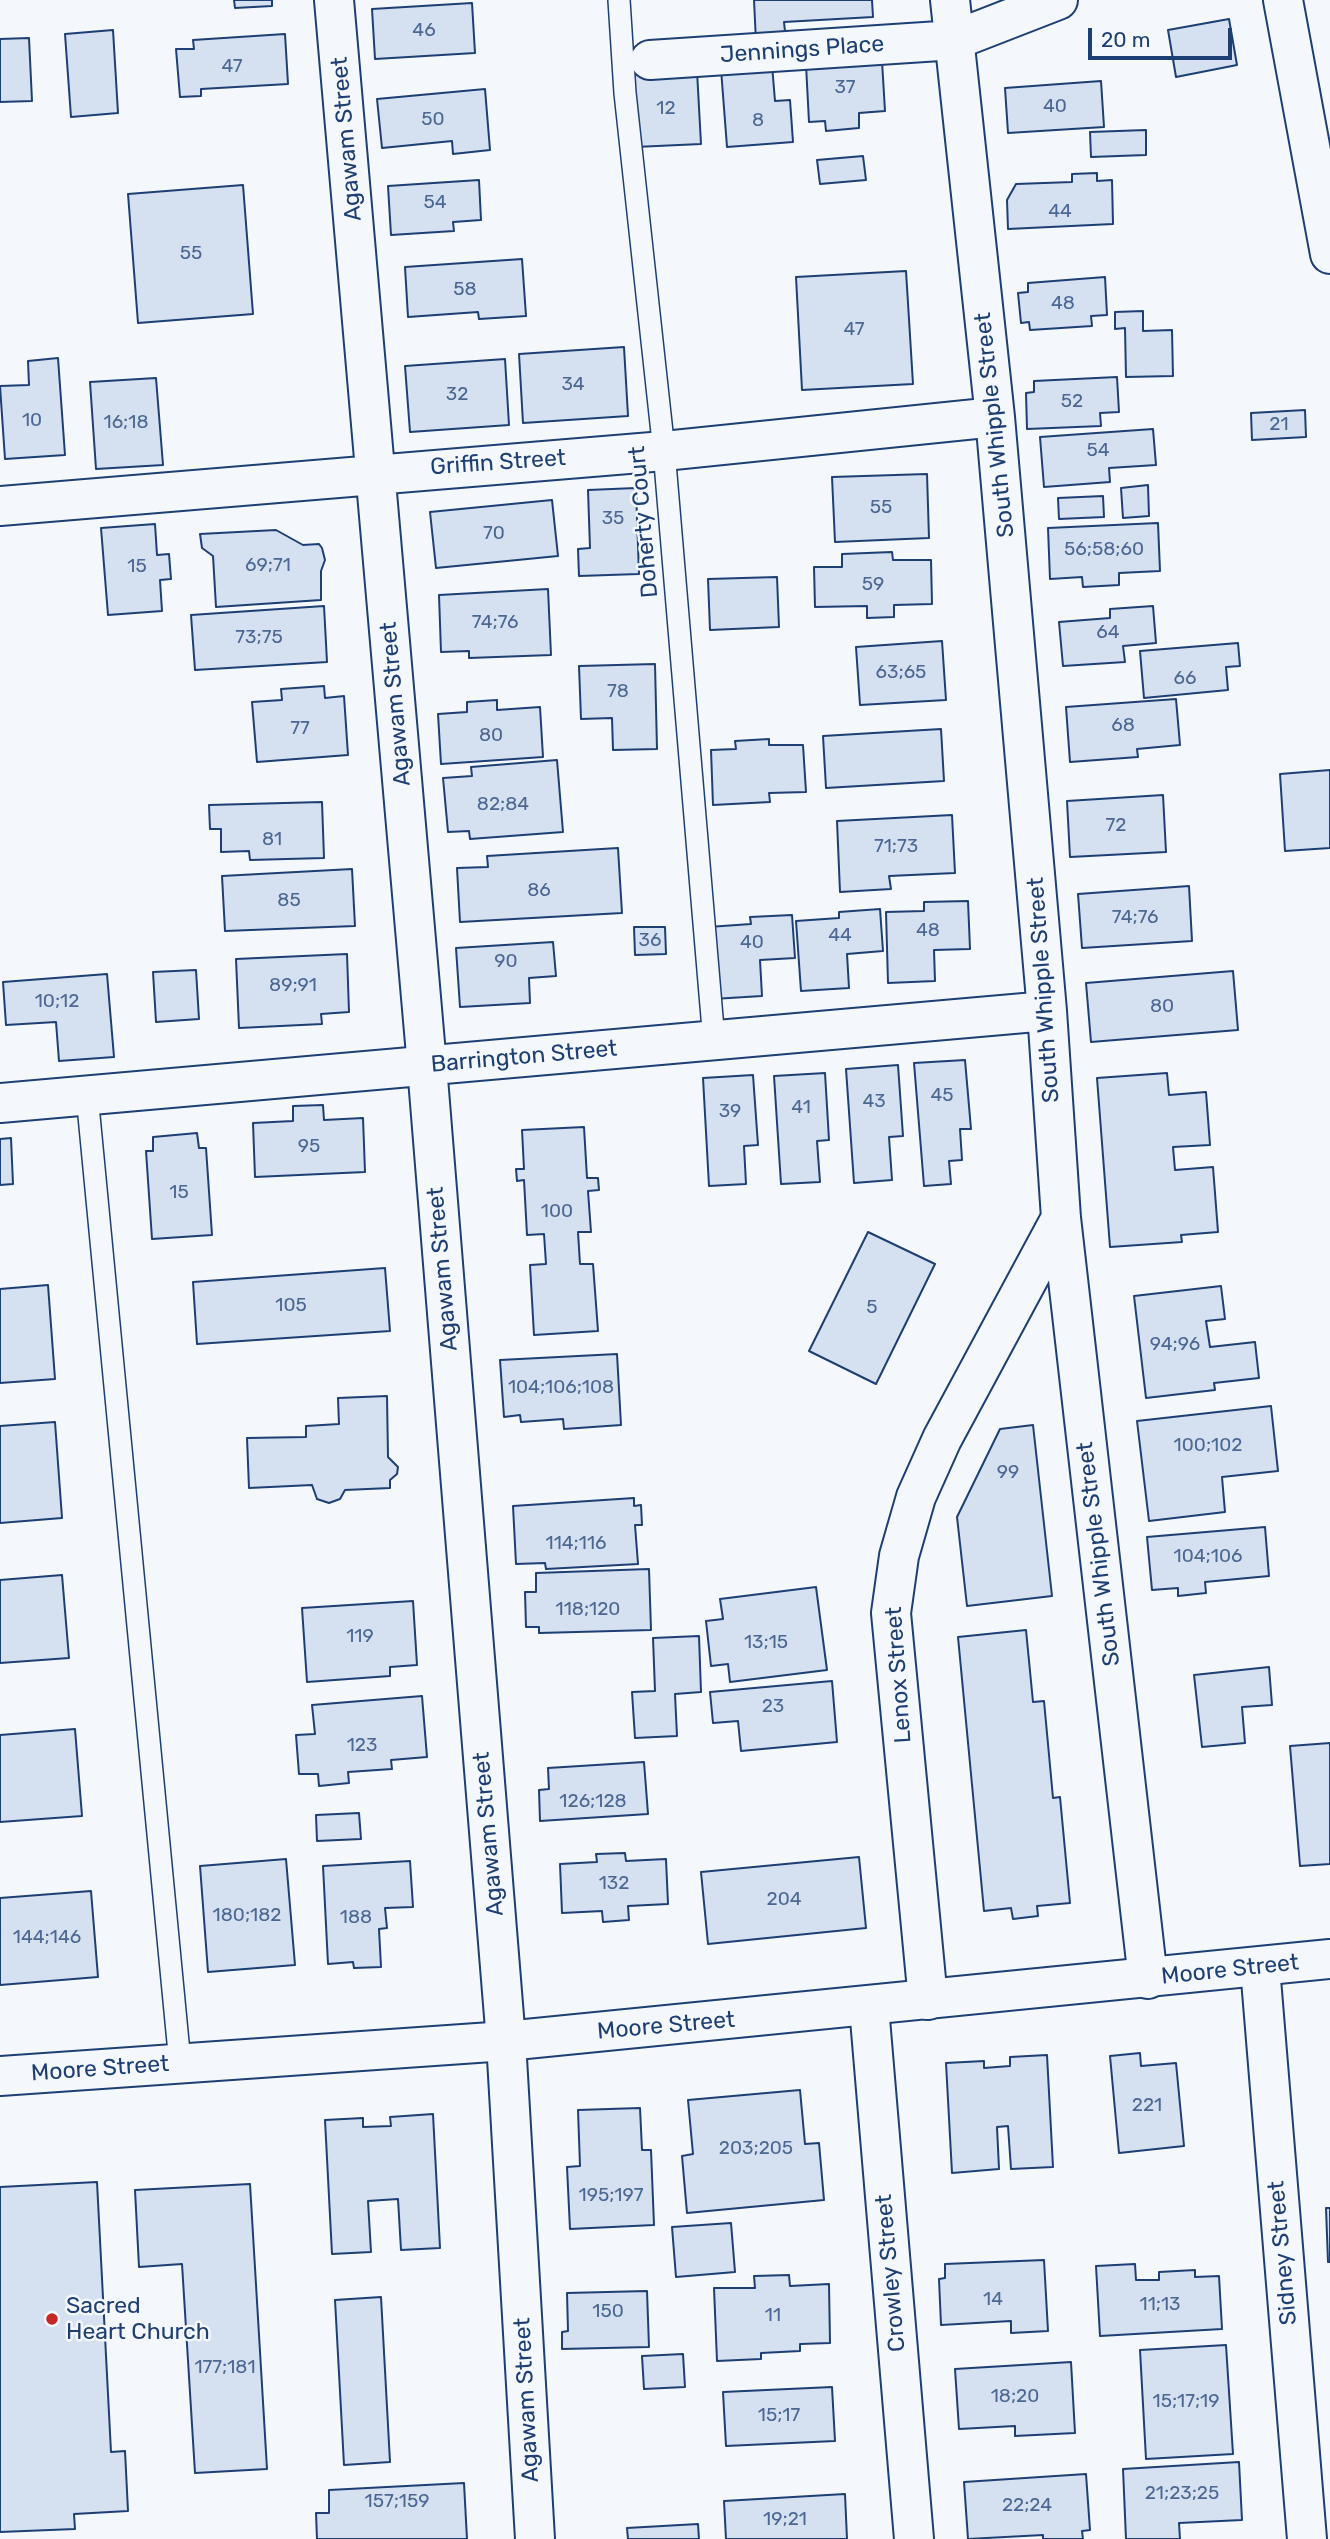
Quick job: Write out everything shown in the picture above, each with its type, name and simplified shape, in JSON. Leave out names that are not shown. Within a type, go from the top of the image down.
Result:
[{"type":"street","name":"Agawam Street","points":[[334,0],[427,1066],[506,2041],[535,2539]]},
{"type":"street","name":"South Whipple Street","points":[[950,0],[995,417],[1047,1011],[1061,1218],[1148,1979]]},
{"type":"street","name":"Jennings Place","points":[[650,60],[955,40],[1058,0]]},
{"type":"street","points":[[1283,0],[1330,254]]},
{"type":"street","name":"Griffin Street","points":[[0,506],[376,472],[664,451],[995,417]]},
{"type":"street","name":"Barrington Street","points":[[0,1102],[1047,1011]]},
{"type":"street","name":"Lenox Street","points":[[928,2000],[891,1613],[899,1556],[916,1497],[942,1439],[1061,1218]]},
{"type":"street","name":"Moore Street","points":[[0,2076],[506,2041],[869,2007],[1330,1959]]},
{"type":"street","name":"Sidney Street","points":[[1259,1967],[1307,2539]]},
{"type":"street","name":"Crowley Street","points":[[869,2007],[914,2539]]},
{"type":"lane","name":"Doherty Court","points":[[620,0],[625,93],[664,451],[714,1041]]},
{"type":"lane","points":[[87,1095],[180,2063]]},
{"type":"building","points":[[234,0],[272,0],[272,6],[235,8]]},
{"type":"building","points":[[754,0],[872,0],[873,17],[784,22],[786,41],[756,42]]},
{"type":"building","points":[[472,3],[475,53],[375,59],[372,9]]},
{"type":"building","points":[[1229,19],[1237,65],[1176,77],[1168,30]]},
{"type":"building","points":[[113,30],[118,113],[71,117],[65,34]]},
{"type":"building","points":[[285,34],[288,84],[201,89],[201,96],[180,97],[176,49],[194,49],[193,40]]},
{"type":"building","points":[[29,38],[32,101],[0,102],[0,39]]},
{"type":"building","points":[[882,61],[885,111],[859,113],[859,128],[826,131],[825,121],[809,122],[806,65]]},
{"type":"building","points":[[772,65],[775,101],[790,100],[793,142],[727,147],[721,69]]},
{"type":"building","points":[[697,71],[701,144],[635,147],[631,74]]},
{"type":"building","points":[[1101,81],[1104,127],[1008,133],[1005,88]]},
{"type":"building","points":[[485,89],[490,150],[453,154],[452,141],[382,148],[377,99]]},
{"type":"building","points":[[1146,130],[1146,155],[1091,157],[1090,132]]},
{"type":"building","points":[[863,156],[866,180],[820,184],[817,160]]},
{"type":"building","points":[[1097,173],[1097,181],[1112,180],[1113,224],[1008,229],[1007,200],[1016,184],[1072,182],[1072,174]]},
{"type":"building","points":[[479,180],[481,220],[453,222],[454,231],[391,235],[388,186]]},
{"type":"building","points":[[243,185],[253,314],[138,323],[128,194]]},
{"type":"building","points":[[522,259],[526,316],[479,319],[478,312],[408,317],[405,267]]},
{"type":"building","points":[[906,271],[913,384],[802,390],[796,277]]},
{"type":"building","points":[[1105,277],[1107,315],[1091,316],[1092,326],[1030,330],[1029,322],[1021,323],[1018,293],[1028,292],[1028,283]]},
{"type":"building","points":[[1143,311],[1143,331],[1172,330],[1173,376],[1126,377],[1125,328],[1115,329],[1115,312]]},
{"type":"building","points":[[624,347],[628,416],[523,423],[519,354]]},
{"type":"building","points":[[58,358],[65,455],[5,459],[0,386],[29,385],[28,361]]},
{"type":"building","points":[[505,359],[509,425],[410,432],[405,366]]},
{"type":"building","points":[[1117,377],[1119,412],[1100,413],[1101,426],[1027,429],[1026,393],[1034,392],[1034,381]]},
{"type":"building","points":[[156,378],[163,465],[96,469],[90,382]]},
{"type":"building","points":[[1305,410],[1306,437],[1252,440],[1251,413]]},
{"type":"building","points":[[1153,429],[1156,465],[1109,468],[1110,482],[1044,487],[1040,437]]},
{"type":"building","points":[[927,474],[929,538],[835,542],[832,477]]},
{"type":"building","points":[[1148,485],[1149,516],[1123,518],[1121,488]]},
{"type":"building","points":[[636,488],[639,574],[579,576],[578,549],[590,548],[588,490]]},
{"type":"building","points":[[1103,496],[1104,517],[1059,519],[1058,498]]},
{"type":"building","points":[[552,500],[558,556],[436,568],[430,512]]},
{"type":"building","points":[[1158,523],[1160,571],[1119,573],[1119,585],[1083,587],[1082,577],[1050,579],[1048,528]]},
{"type":"building","points":[[155,524],[157,555],[169,554],[171,579],[160,580],[162,611],[108,615],[101,528]]},
{"type":"building","points":[[276,530],[303,545],[319,544],[322,548],[325,560],[321,571],[321,600],[216,607],[213,556],[202,548],[200,534]]},
{"type":"building","points":[[892,552],[893,560],[931,560],[932,604],[894,605],[894,617],[867,618],[867,606],[815,607],[814,567],[842,567],[842,554]]},
{"type":"building","points":[[777,577],[779,627],[710,630],[708,579]]},
{"type":"building","points":[[548,589],[551,655],[469,658],[469,651],[441,652],[439,595]]},
{"type":"building","points":[[324,606],[327,662],[195,670],[191,615]]},
{"type":"building","points":[[1153,606],[1156,643],[1123,646],[1125,662],[1063,666],[1059,622],[1110,618],[1110,609]]},
{"type":"building","points":[[942,641],[946,700],[860,705],[856,647]]},
{"type":"building","points":[[1238,643],[1240,666],[1226,667],[1228,690],[1144,698],[1140,651]]},
{"type":"building","points":[[655,664],[657,749],[613,750],[612,718],[581,719],[579,666]]},
{"type":"building","points":[[324,686],[325,698],[344,696],[348,755],[257,762],[252,702],[282,700],[281,689]]},
{"type":"building","points":[[1176,699],[1180,745],[1137,749],[1138,757],[1070,762],[1066,707]]},
{"type":"building","points":[[497,700],[497,710],[540,707],[543,757],[441,764],[438,714],[467,712],[467,702]]},
{"type":"building","points":[[941,729],[944,781],[826,788],[823,736]]},
{"type":"building","points":[[769,739],[769,745],[803,745],[806,792],[769,793],[770,802],[713,805],[711,750],[736,749],[735,741]]},
{"type":"building","points":[[557,760],[563,832],[470,839],[469,831],[448,832],[443,778],[472,776],[471,767]]},
{"type":"building","points":[[1330,770],[1330,848],[1285,851],[1280,774]]},
{"type":"building","points":[[1163,795],[1166,852],[1070,857],[1067,801]]},
{"type":"building","points":[[322,802],[324,858],[250,860],[249,851],[221,852],[221,829],[210,829],[209,805]]},
{"type":"building","points":[[952,815],[955,873],[889,876],[891,889],[840,892],[837,821]]},
{"type":"building","points":[[618,848],[622,913],[460,922],[457,868],[488,867],[487,856]]},
{"type":"building","points":[[352,869],[355,926],[225,931],[222,876]]},
{"type":"building","points":[[1189,886],[1192,941],[1082,948],[1078,894]]},
{"type":"building","points":[[968,901],[970,949],[934,950],[935,981],[888,983],[886,912],[924,911],[924,902]]},
{"type":"building","points":[[880,909],[883,951],[847,954],[849,988],[801,991],[796,921],[839,918],[839,912]]},
{"type":"building","points":[[792,915],[795,958],[760,960],[762,996],[713,999],[708,927],[751,924],[750,917]]},
{"type":"building","points":[[634,927],[665,927],[666,954],[635,955]]},
{"type":"building","points":[[553,942],[556,976],[529,978],[530,1003],[460,1007],[456,948]]},
{"type":"building","points":[[347,954],[349,1012],[321,1014],[322,1024],[239,1028],[236,959]]},
{"type":"building","points":[[196,970],[199,1019],[156,1022],[153,972]]},
{"type":"building","points":[[1233,971],[1238,1030],[1091,1042],[1086,983]]},
{"type":"building","points":[[107,974],[114,1057],[59,1061],[56,1022],[6,1025],[3,982]]},
{"type":"building","points":[[965,1060],[971,1129],[960,1129],[962,1160],[949,1161],[951,1184],[924,1186],[914,1063]]},
{"type":"building","points":[[898,1065],[903,1136],[889,1137],[892,1180],[854,1183],[846,1069]]},
{"type":"building","points":[[825,1073],[829,1140],[817,1141],[820,1182],[781,1184],[774,1076]]},
{"type":"building","points":[[1167,1073],[1169,1095],[1206,1092],[1210,1145],[1173,1147],[1175,1170],[1213,1167],[1218,1232],[1181,1235],[1182,1242],[1110,1247],[1097,1078]]},
{"type":"building","points":[[753,1075],[758,1145],[744,1146],[746,1184],[709,1186],[703,1078]]},
{"type":"building","points":[[323,1105],[324,1120],[363,1118],[365,1172],[255,1177],[253,1123],[293,1121],[293,1106]]},
{"type":"building","points":[[584,1127],[587,1178],[598,1178],[599,1190],[588,1191],[591,1232],[578,1232],[580,1264],[593,1264],[598,1331],[534,1335],[530,1265],[546,1264],[544,1234],[527,1235],[524,1180],[517,1181],[516,1169],[524,1169],[522,1130]]},
{"type":"building","points":[[197,1133],[199,1148],[206,1148],[212,1235],[152,1239],[146,1151],[153,1151],[153,1137]]},
{"type":"building","points":[[11,1138],[13,1184],[0,1185],[0,1139]]},
{"type":"building","points":[[868,1232],[935,1264],[876,1384],[809,1351]]},
{"type":"building","points":[[385,1268],[390,1331],[197,1344],[193,1282]]},
{"type":"building","points":[[48,1285],[55,1379],[0,1383],[0,1289]]},
{"type":"building","points":[[1221,1286],[1225,1319],[1206,1321],[1210,1347],[1255,1342],[1259,1378],[1214,1383],[1215,1390],[1146,1398],[1134,1296]]},
{"type":"building","points":[[617,1354],[621,1425],[564,1429],[563,1419],[521,1422],[520,1415],[504,1417],[500,1360]]},
{"type":"building","points":[[387,1396],[388,1457],[398,1467],[397,1474],[390,1480],[390,1488],[345,1490],[340,1499],[329,1503],[317,1499],[312,1485],[249,1488],[247,1438],[306,1437],[306,1426],[339,1424],[338,1398]]},
{"type":"building","points":[[1271,1406],[1278,1471],[1222,1477],[1225,1512],[1149,1521],[1137,1421]]},
{"type":"building","points":[[55,1422],[62,1518],[0,1523],[0,1426]]},
{"type":"building","points":[[1033,1425],[1052,1596],[967,1606],[957,1517],[1000,1429]]},
{"type":"building","points":[[634,1498],[634,1506],[641,1505],[642,1525],[635,1525],[638,1564],[546,1569],[545,1563],[516,1564],[513,1506]]},
{"type":"building","points":[[1265,1527],[1269,1576],[1205,1582],[1206,1593],[1178,1596],[1178,1588],[1152,1590],[1147,1537]]},
{"type":"building","points":[[649,1569],[651,1630],[539,1633],[539,1627],[526,1627],[525,1592],[536,1592],[536,1573]]},
{"type":"building","points":[[62,1575],[69,1658],[0,1663],[0,1580]]},
{"type":"building","points":[[816,1587],[827,1670],[730,1682],[728,1664],[711,1666],[706,1621],[723,1619],[720,1599]]},
{"type":"building","points":[[413,1601],[417,1665],[390,1667],[390,1676],[307,1682],[302,1608]]},
{"type":"building","points":[[1026,1630],[1033,1702],[1044,1701],[1053,1798],[1060,1797],[1070,1903],[1037,1906],[1038,1916],[1013,1919],[1011,1908],[984,1911],[958,1637]]},
{"type":"building","points":[[699,1636],[701,1692],[675,1694],[677,1736],[635,1738],[632,1692],[655,1691],[653,1638]]},
{"type":"building","points":[[1269,1667],[1272,1705],[1242,1707],[1245,1743],[1202,1747],[1194,1675]]},
{"type":"building","points":[[832,1681],[837,1742],[741,1751],[738,1721],[713,1723],[710,1692]]},
{"type":"building","points":[[422,1696],[427,1757],[391,1760],[392,1769],[348,1772],[349,1783],[319,1786],[318,1774],[299,1774],[296,1735],[315,1734],[312,1705]]},
{"type":"building","points":[[75,1729],[82,1816],[0,1822],[0,1735]]},
{"type":"building","points":[[1330,1743],[1330,1864],[1300,1866],[1290,1746]]},
{"type":"building","points":[[644,1762],[648,1814],[540,1821],[539,1790],[549,1789],[548,1768]]},
{"type":"building","points":[[359,1813],[361,1839],[317,1841],[316,1815]]},
{"type":"building","points":[[625,1853],[626,1861],[666,1859],[668,1904],[628,1906],[629,1920],[603,1922],[602,1911],[562,1913],[560,1864],[597,1862],[596,1854]]},
{"type":"building","points":[[859,1857],[866,1928],[708,1944],[701,1872]]},
{"type":"building","points":[[286,1859],[295,1965],[208,1972],[200,1866]]},
{"type":"building","points":[[410,1861],[413,1907],[385,1908],[387,1928],[379,1929],[381,1967],[354,1968],[353,1962],[328,1964],[323,1866]]},
{"type":"building","points":[[91,1891],[98,1977],[0,1985],[0,1898]]},
{"type":"building","points":[[1140,2053],[1141,2066],[1176,2063],[1184,2146],[1119,2153],[1110,2056]]},
{"type":"building","points":[[1047,2055],[1053,2167],[1011,2169],[1008,2126],[997,2127],[999,2169],[952,2173],[946,2063],[984,2061],[984,2068],[1010,2066],[1010,2057]]},
{"type":"building","points":[[800,2090],[805,2144],[819,2143],[824,2200],[687,2213],[682,2156],[693,2154],[688,2100]]},
{"type":"building","points":[[640,2108],[642,2150],[651,2150],[654,2225],[570,2229],[567,2167],[580,2166],[578,2110]]},
{"type":"building","points":[[433,2114],[440,2248],[401,2250],[398,2199],[368,2201],[371,2252],[332,2254],[325,2120],[363,2118],[363,2127],[391,2126],[390,2117]]},
{"type":"building","name":"Sacred Heart Church","points":[[97,2182],[111,2452],[125,2451],[128,2511],[74,2514],[75,2529],[0,2532],[0,2187]]},
{"type":"building","points":[[250,2184],[267,2469],[195,2473],[182,2264],[139,2267],[135,2190]]},
{"type":"building","points":[[1326,2208],[1330,2208],[1330,2262],[1328,2262]]},
{"type":"building","points":[[731,2223],[735,2272],[676,2277],[672,2227]]},
{"type":"building","points":[[1044,2260],[1048,2331],[1011,2333],[1011,2321],[941,2325],[939,2279],[945,2278],[945,2264]]},
{"type":"building","points":[[1135,2264],[1136,2280],[1159,2280],[1159,2272],[1195,2270],[1195,2277],[1219,2276],[1222,2329],[1100,2336],[1096,2266]]},
{"type":"building","points":[[789,2275],[790,2286],[829,2284],[830,2343],[800,2344],[800,2351],[761,2353],[761,2359],[717,2361],[714,2288],[755,2288],[754,2276]]},
{"type":"building","points":[[647,2291],[649,2347],[562,2349],[562,2332],[568,2331],[567,2293]]},
{"type":"building","points":[[381,2297],[390,2462],[344,2465],[335,2300]]},
{"type":"building","points":[[1226,2345],[1233,2454],[1146,2459],[1140,2350]]},
{"type":"building","points":[[683,2354],[685,2387],[644,2389],[642,2356]]},
{"type":"building","points":[[1071,2362],[1075,2433],[1015,2436],[1015,2426],[959,2429],[955,2369]]},
{"type":"building","points":[[832,2387],[835,2441],[726,2446],[723,2392]]},
{"type":"building","points":[[1239,2462],[1242,2520],[1179,2523],[1180,2539],[1126,2539],[1123,2469]]},
{"type":"building","points":[[1086,2474],[1090,2530],[1082,2531],[1083,2539],[1043,2539],[1043,2535],[968,2539],[964,2482]]},
{"type":"building","points":[[464,2483],[467,2539],[317,2539],[316,2513],[329,2513],[329,2490]]},
{"type":"building","points":[[845,2494],[847,2539],[726,2539],[724,2501]]},
{"type":"building","points":[[698,2524],[699,2539],[628,2539],[627,2528]]},
{"type":"place","name":"Sacred Heart Church","points":[[52,2319]]}]
